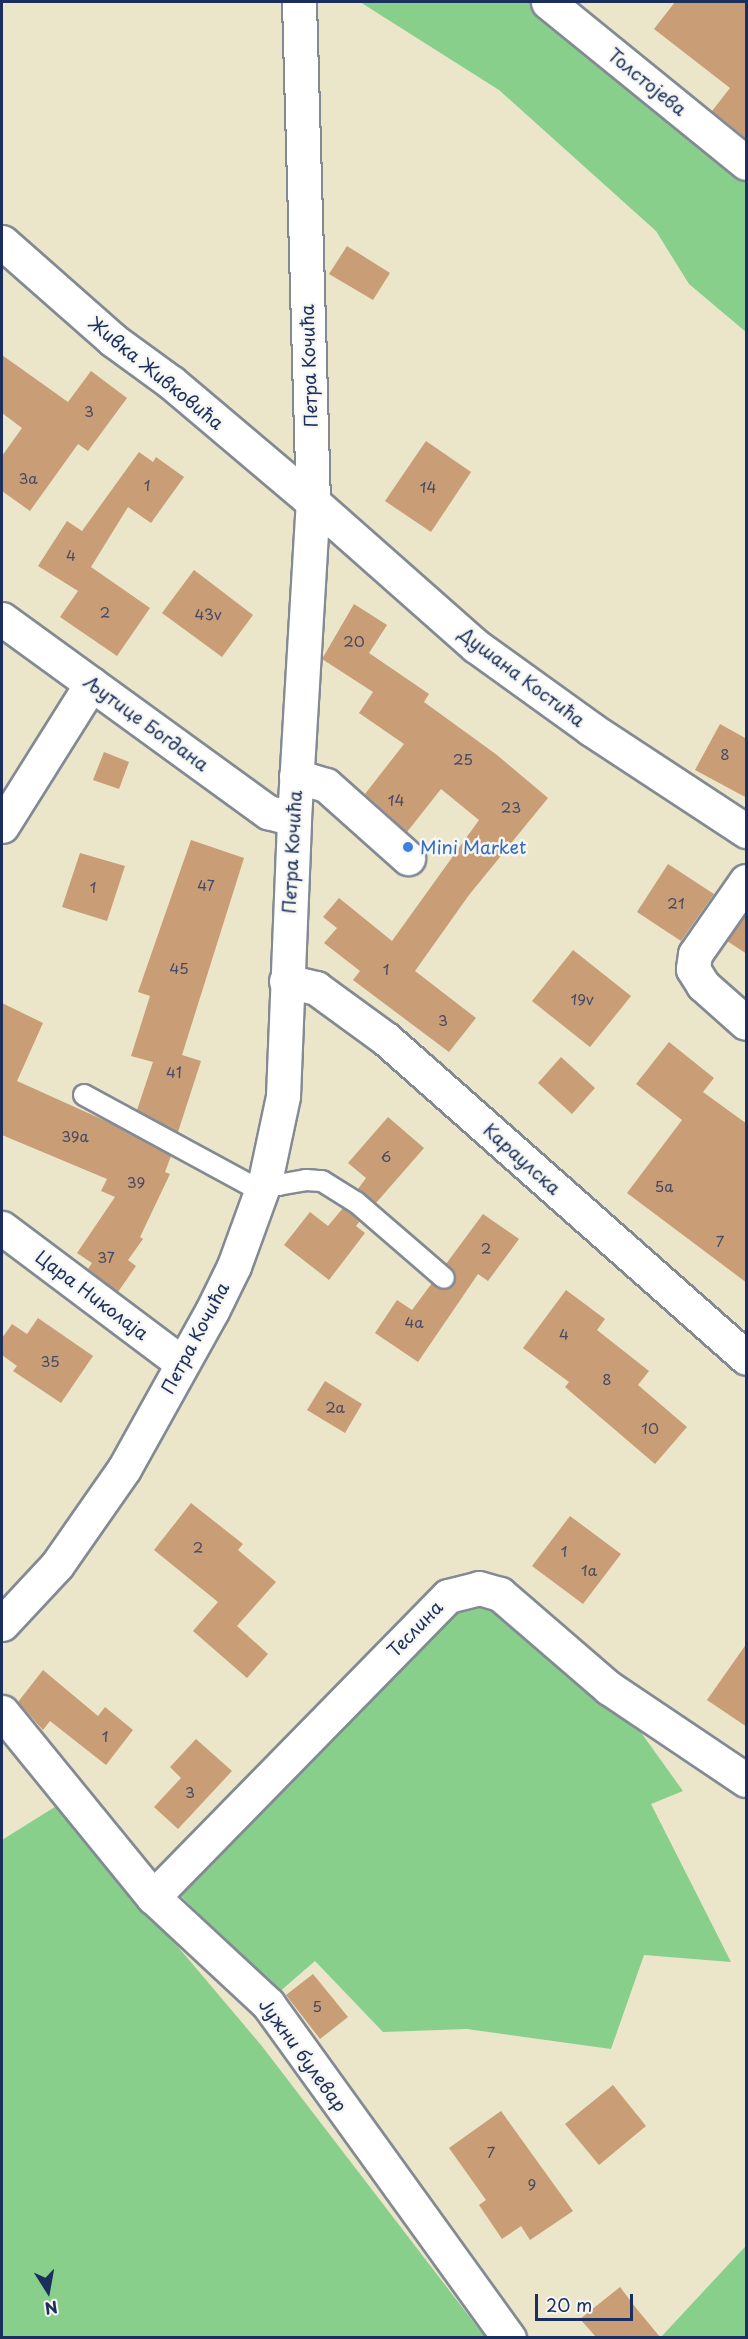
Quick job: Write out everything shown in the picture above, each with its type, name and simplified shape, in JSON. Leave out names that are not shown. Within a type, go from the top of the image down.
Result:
[{"type":"street","name":"Петра Кочића","points":[[2,1624],[57,1565],[124,1469],[234,1266],[263,1186],[283,1096],[296,776],[313,502],[299,2]]},
{"type":"street","name":"Толстојева","points":[[548,2],[747,163]]},
{"type":"street","name":"Живка Живковића","points":[[2,242],[113,340],[172,383],[313,502]]},
{"type":"street","name":"Душана Костића","points":[[313,502],[476,646],[591,729],[747,831]]},
{"type":"street","name":"Љутице Богдана","points":[[2,619],[268,812],[294,819]]},
{"type":"street","points":[[2,826],[91,684]]},
{"type":"street","points":[[296,776],[326,785],[408,858]]},
{"type":"street","points":[[747,881],[695,954],[693,969],[703,985],[747,1023]]},
{"type":"street","name":"Караулска","points":[[286,981],[316,988],[386,1038],[747,1359]]},
{"type":"street","name":"Цара Николаја","points":[[2,1228],[182,1363]]},
{"type":"street","name":"Теслина","points":[[153,1897],[448,1596],[479,1588],[500,1594],[609,1688],[747,1780]]},
{"type":"street","name":"Јужни булевар","points":[[2,1712],[153,1897],[268,2004],[509,2337]]},
{"type":"lane","points":[[84,1095],[263,1186],[306,1180],[322,1181],[356,1202],[444,1278]]},
{"type":"green space","points":[[360,2],[543,2],[746,171],[746,332],[689,284],[656,231],[499,90]]},
{"type":"green space","points":[[479,1588],[609,1688],[683,1791],[651,1804],[731,1962],[644,1955],[611,2049],[467,2029],[383,2032],[315,1961],[278,1993],[180,1895],[448,1596]]},
{"type":"green space","points":[[58,1805],[261,2045],[485,2337],[2,2338],[2,1840]]},
{"type":"green space","points":[[746,2246],[746,2337],[661,2337],[742,2250]]},
{"type":"building","points":[[675,2],[747,2],[747,139],[712,111],[730,88],[654,29]]},
{"type":"building","points":[[347,246],[390,273],[373,300],[329,274]]},
{"type":"building","points":[[2,355],[68,402],[91,371],[127,398],[88,451],[78,444],[30,511],[2,491],[2,456],[22,428],[2,413]]},
{"type":"building","points":[[426,441],[471,472],[431,532],[385,501]]},
{"type":"building","points":[[139,452],[153,462],[156,457],[184,477],[151,523],[128,507],[91,567],[150,608],[117,656],[60,617],[78,591],[38,566],[67,521],[82,531]]},
{"type":"building","points":[[194,570],[253,615],[222,657],[162,613]]},
{"type":"building","points":[[354,604],[387,625],[369,653],[429,694],[424,702],[497,755],[548,798],[469,895],[415,971],[476,1018],[449,1052],[353,980],[360,971],[324,943],[337,928],[323,917],[339,898],[392,941],[479,820],[441,789],[407,832],[365,794],[404,744],[359,713],[373,692],[322,659]]},
{"type":"building","points":[[720,724],[747,739],[747,798],[695,770]]},
{"type":"building","points":[[104,752],[129,762],[119,789],[93,780]]},
{"type":"building","points":[[191,840],[244,858],[182,1055],[201,1061],[178,1132],[137,1110],[153,1062],[131,1056],[150,996],[138,992]]},
{"type":"building","points":[[80,853],[125,866],[107,921],[62,907]]},
{"type":"building","points":[[668,864],[714,894],[681,941],[637,912]]},
{"type":"building","points":[[747,915],[747,954],[727,941]]},
{"type":"building","points":[[573,950],[631,996],[590,1047],[532,1001]]},
{"type":"building","points":[[2,1003],[43,1023],[17,1081],[108,1122],[171,1156],[165,1172],[170,1174],[140,1237],[143,1239],[128,1260],[136,1266],[118,1292],[88,1269],[92,1263],[77,1253],[115,1197],[101,1191],[107,1179],[2,1135]]},
{"type":"building","points":[[669,1042],[714,1078],[703,1092],[747,1124],[747,1283],[627,1193],[682,1120],[636,1084]]},
{"type":"building","points":[[561,1057],[595,1088],[572,1114],[538,1083]]},
{"type":"building","points":[[388,1117],[424,1148],[376,1203],[358,1189],[366,1178],[348,1163]]},
{"type":"building","points":[[343,1208],[360,1221],[356,1226],[365,1233],[329,1280],[284,1245],[310,1212],[328,1226]]},
{"type":"building","points":[[483,1214],[519,1239],[488,1281],[478,1274],[418,1362],[375,1333],[397,1300],[412,1310],[432,1283],[442,1290],[453,1286],[455,1275],[446,1264]]},
{"type":"building","points":[[566,1290],[605,1319],[597,1330],[649,1371],[638,1385],[687,1427],[655,1464],[565,1387],[569,1382],[523,1348]]},
{"type":"building","points":[[38,1318],[93,1356],[61,1403],[13,1371],[17,1366],[2,1355],[2,1338],[12,1324],[27,1334]]},
{"type":"building","points":[[325,1381],[362,1404],[345,1433],[307,1410]]},
{"type":"building","points":[[191,1503],[243,1544],[238,1550],[276,1582],[237,1626],[268,1654],[247,1678],[193,1631],[218,1602],[154,1550]]},
{"type":"building","points":[[570,1516],[621,1554],[583,1604],[532,1566]]},
{"type":"building","points":[[747,1643],[747,1727],[707,1700]]},
{"type":"building","points":[[43,1670],[98,1716],[105,1707],[133,1730],[106,1765],[50,1721],[43,1730],[18,1702]]},
{"type":"building","points":[[196,1739],[232,1771],[178,1829],[154,1807],[181,1778],[170,1767]]},
{"type":"building","points":[[313,1974],[348,2017],[320,2039],[286,1995]]},
{"type":"building","points":[[613,2085],[646,2126],[599,2165],[565,2124]]},
{"type":"building","points":[[501,2111],[573,2211],[530,2240],[521,2226],[502,2239],[479,2205],[486,2200],[449,2148]]},
{"type":"building","points":[[620,2287],[660,2337],[596,2337],[580,2319]]},
{"type":"place","name":"Mini Market","points":[[408,847]]}]
